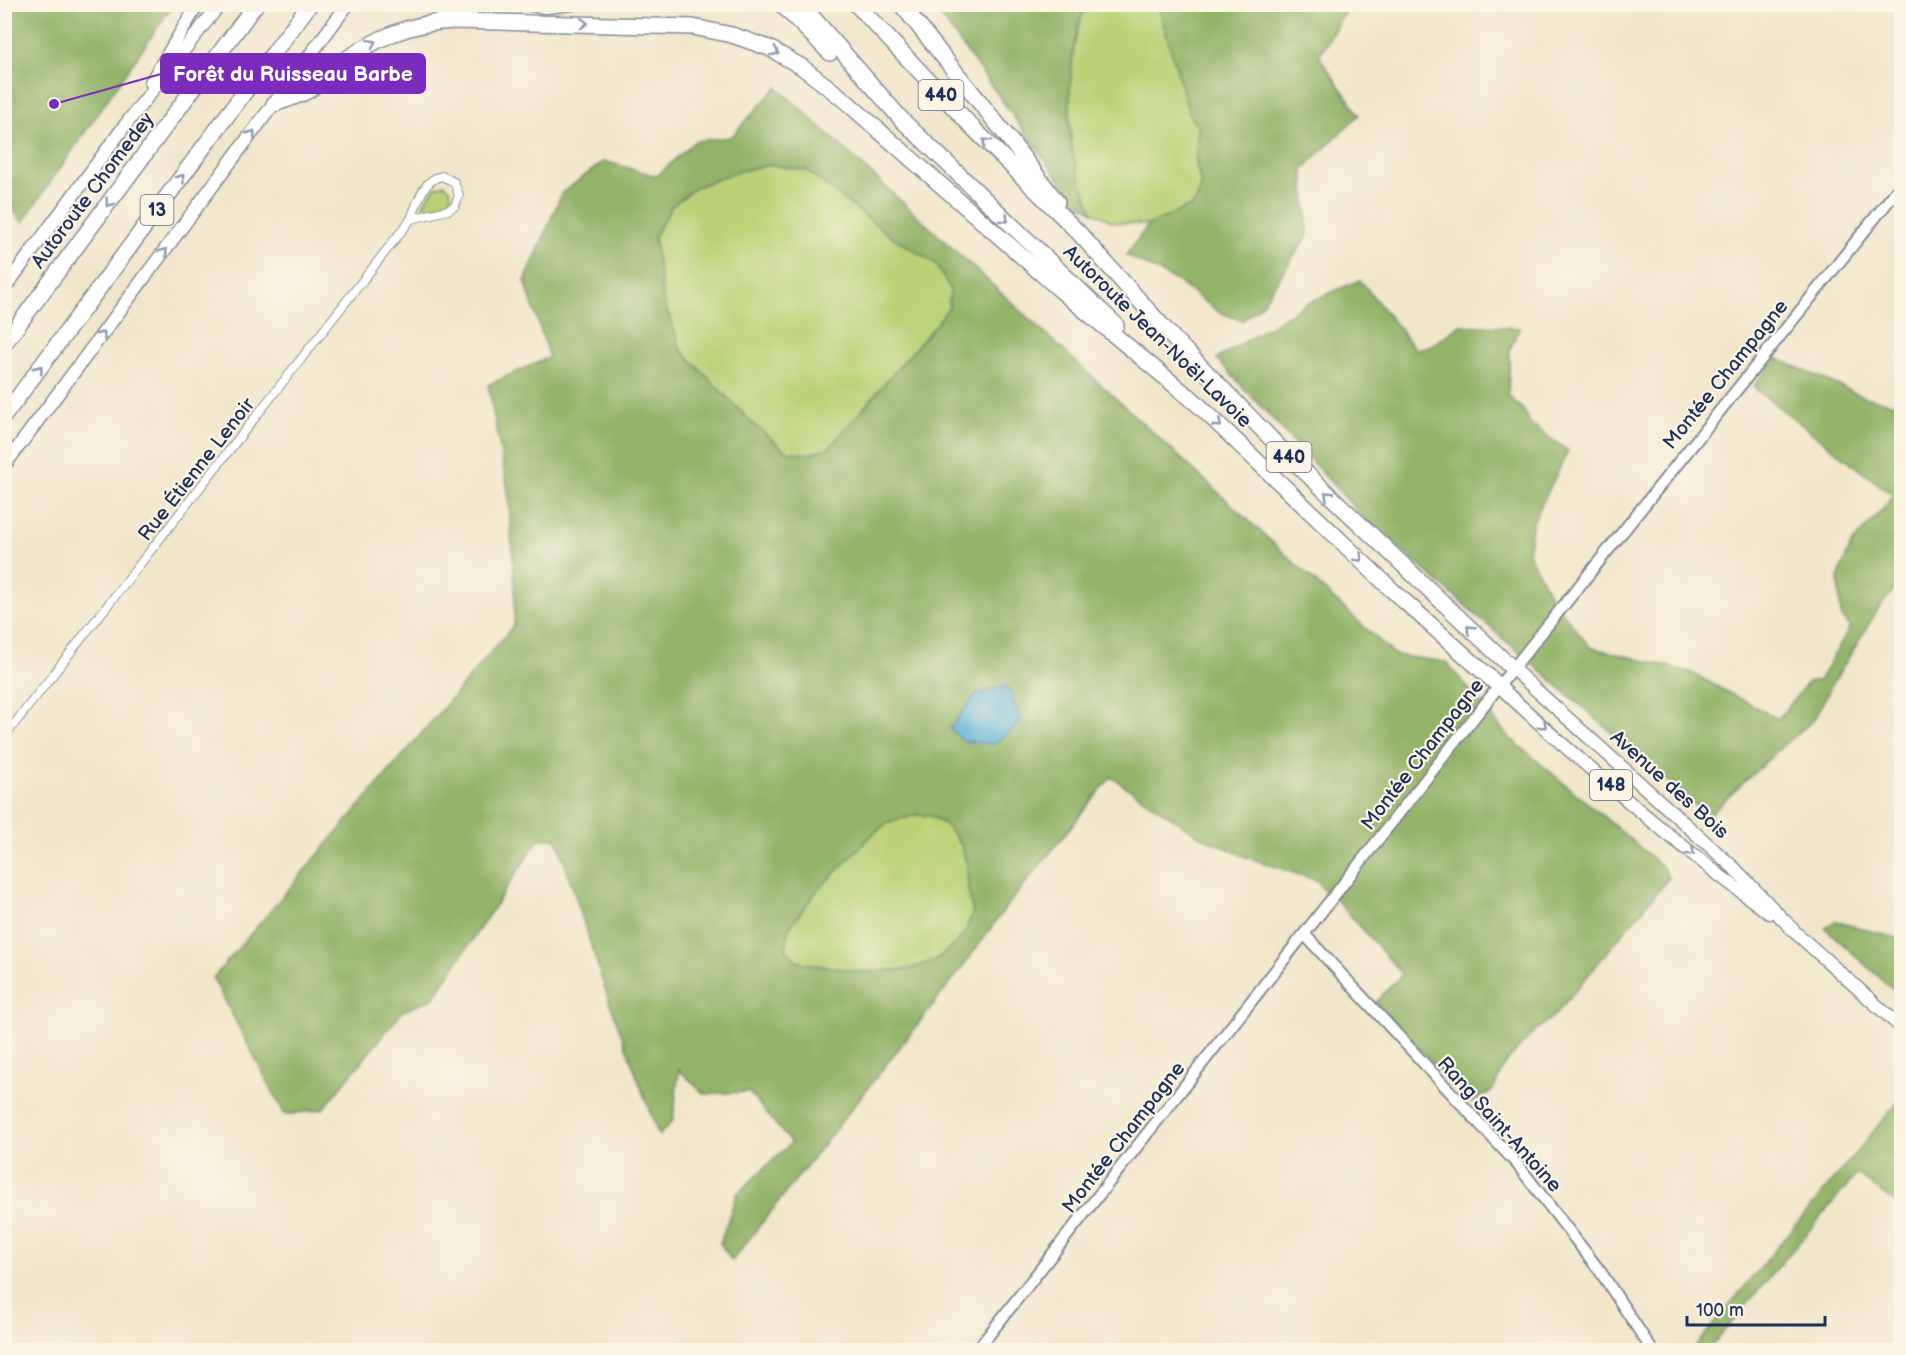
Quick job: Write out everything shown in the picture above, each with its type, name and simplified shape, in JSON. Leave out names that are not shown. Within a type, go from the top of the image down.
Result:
[{"type":"highway","name":"Autoroute Chomedey","points":[[4,344],[256,4]]},
{"type":"highway","name":"13","points":[[4,416],[310,4]]},
{"type":"highway","points":[[781,4],[902,120]]},
{"type":"highway","name":"Autoroute Jean-Noël-Lavoie","points":[[801,4],[902,120],[1392,590],[1499,686]]},
{"type":"highway","name":"Autoroute Jean-Noël-Lavoie","points":[[856,4],[975,130],[1078,232],[1174,339],[1284,452],[1513,669]]},
{"type":"highway","points":[[901,4],[1037,175],[1078,232]]},
{"type":"highway","points":[[914,4],[960,77]]},
{"type":"highway","points":[[274,104],[309,90],[346,59],[375,41],[396,31],[428,23],[456,21],[668,25],[705,28],[744,38],[791,60],[828,87],[1059,289],[1196,403]]},
{"type":"main road","points":[[126,124],[198,4]]},
{"type":"main road","points":[[4,289],[126,124],[220,4]]},
{"type":"main road","points":[[4,466],[348,4]]},
{"type":"main road","points":[[527,4],[555,7],[572,4]]},
{"type":"main road","name":"Avenue des Bois","points":[[1513,669],[1734,868],[1796,933],[1902,1028]]},
{"type":"main road","name":"Avenue des Bois","points":[[1499,686],[1594,771],[1725,880],[1796,933]]},
{"type":"street","name":"Rue Étienne Lenoir","points":[[4,737],[411,219],[426,186],[433,179],[442,176],[454,182],[459,195],[455,206],[448,210],[411,219]]},
{"type":"street","name":"Montée Champagne","points":[[977,1350],[1499,686],[1902,184]]},
{"type":"street","name":"Rang Saint-Antoine","points":[[1305,935],[1517,1164],[1600,1271],[1652,1350]]},
{"type":"green space","points":[[5,4],[173,5],[23,222],[5,203]]},
{"type":"green space","points":[[937,4],[1087,5],[1076,36],[1073,55],[1070,134],[1073,158],[1092,211],[1074,200],[935,8]]},
{"type":"green space","points":[[1158,4],[1189,113],[1198,128],[1196,161],[1201,186],[1197,200],[1191,206],[1148,225],[1113,222],[1092,211],[1073,158],[1070,134],[1070,96],[1076,36],[1087,5]]},
{"type":"green space","points":[[1158,5],[1349,5],[1319,56],[1359,115],[1303,169],[1308,235],[1262,304],[1242,321],[1219,312],[1177,281],[1126,255],[1148,225],[1191,206],[1197,200],[1201,186],[1196,161],[1198,128],[1189,113]]},
{"type":"green space","points":[[777,87],[1395,655],[1446,662],[1509,737],[1662,866],[1669,878],[1556,1014],[1534,1032],[1506,1062],[1493,1090],[1471,1103],[1375,1003],[1402,974],[1333,896],[1323,890],[1318,881],[1246,857],[1198,835],[1111,777],[1007,906],[958,973],[732,1261],[720,1243],[737,1194],[791,1143],[749,1092],[704,1094],[679,1070],[673,1120],[659,1136],[609,1001],[557,839],[539,839],[433,999],[403,1011],[323,1109],[285,1115],[213,978],[514,625],[515,587],[508,491],[488,385],[549,357],[525,281],[562,193],[604,161],[657,176],[695,141],[731,137]],"holes":[[[770,165],[806,170],[889,235],[935,263],[950,289],[949,307],[937,323],[829,448],[808,454],[786,451],[752,423],[681,350],[663,299],[654,236],[672,206],[696,187],[740,171]],[[917,815],[932,816],[946,825],[961,845],[967,865],[968,889],[973,913],[964,934],[935,960],[910,969],[862,972],[798,962],[786,949],[788,929],[816,892],[873,834],[888,822]]]},
{"type":"green space","points":[[770,165],[806,170],[889,235],[935,263],[950,289],[949,307],[937,323],[829,448],[808,455],[786,451],[752,423],[681,350],[663,299],[654,236],[672,206],[696,187],[740,171]]},
{"type":"green space","points":[[444,184],[451,191],[449,201],[425,209],[423,204],[435,187]]},
{"type":"green space","points":[[1360,280],[1416,350],[1432,345],[1460,325],[1520,328],[1510,349],[1508,395],[1524,411],[1530,423],[1568,451],[1533,522],[1528,553],[1552,599],[1590,647],[1690,672],[1778,719],[1809,681],[1819,681],[1850,627],[1841,615],[1838,577],[1851,545],[1894,496],[1753,387],[1776,358],[1864,397],[1901,405],[1901,581],[1879,608],[1834,681],[1813,721],[1788,741],[1708,816],[1363,517],[1217,359],[1307,303]]},
{"type":"green space","points":[[917,815],[932,816],[946,825],[961,845],[967,865],[968,889],[973,913],[964,934],[935,960],[910,969],[862,972],[798,962],[786,949],[788,929],[816,892],[873,834],[888,822]]},
{"type":"green space","points":[[1835,921],[1901,939],[1901,997],[1825,928]]},
{"type":"green space","points":[[1901,1098],[1901,1207],[1857,1174],[1708,1350],[1692,1350]]},
{"type":"water","points":[[1007,686],[1022,722],[994,744],[964,741],[950,729],[976,694]]},
{"type":"place","name":"Forêt du Ruisseau Barbe","points":[[54,104]]}]
